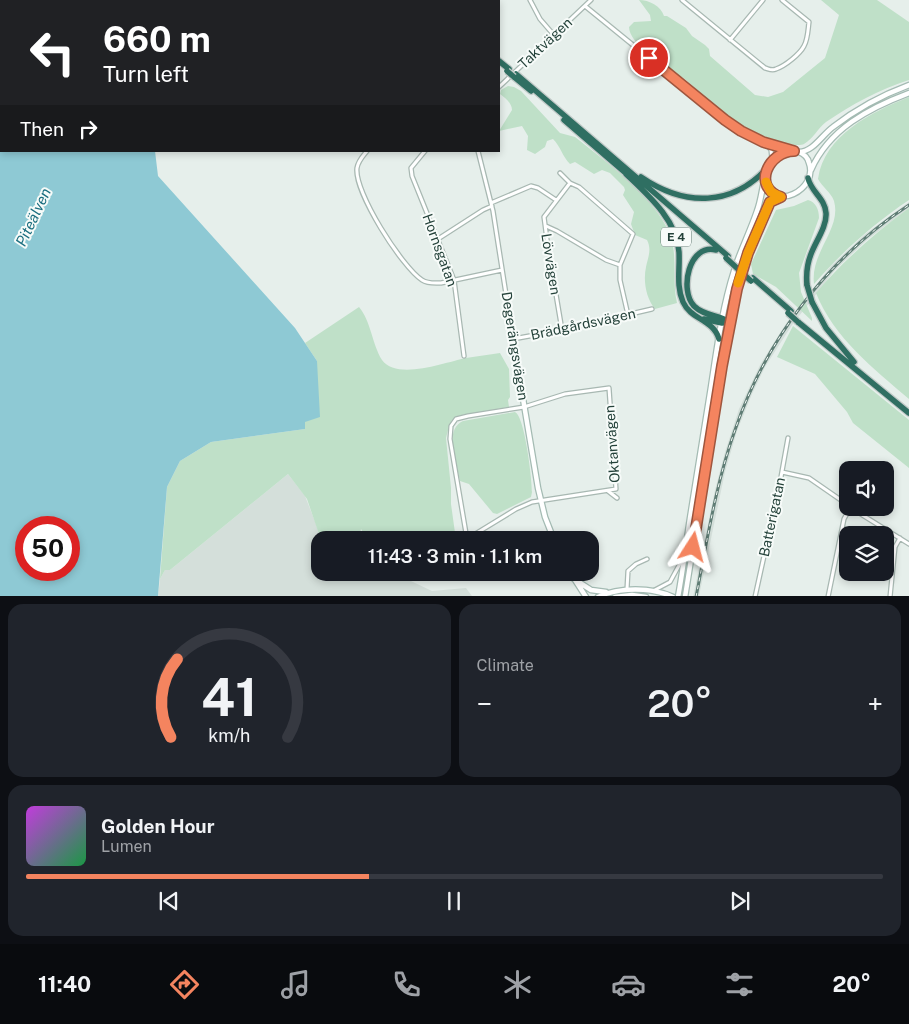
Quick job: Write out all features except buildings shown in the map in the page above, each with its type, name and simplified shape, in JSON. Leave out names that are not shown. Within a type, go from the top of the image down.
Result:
[{"type":"highway","name":"E 4","points":[[500,62],[621,169],[716,250],[727,257]]},
{"type":"highway","name":"E 4","points":[[500,66],[508,70]]},
{"type":"highway","name":"E 4","points":[[515,76],[637,175],[659,188],[679,195],[699,199],[717,198],[739,191],[755,181],[770,164]]},
{"type":"highway","name":"E 4","points":[[615,158],[790,312],[909,408]]},
{"type":"highway","name":"E 4","points":[[621,169],[652,200],[673,230],[678,248],[681,296],[687,308],[713,327],[719,340]]},
{"type":"highway","name":"E 4","points":[[808,178],[810,187],[823,201],[826,216],[808,264],[807,285],[812,302],[832,336],[854,362]]},
{"type":"highway","name":"E 4","points":[[716,250],[703,250],[695,258],[689,271],[686,290],[690,301],[698,310],[730,322]]},
{"type":"highway","name":"E 4","points":[[699,318],[722,320]]},
{"type":"highway","name":"E 4","points":[[800,320],[909,413]]},
{"type":"main road","points":[[678,596],[722,320],[734,272],[758,210],[770,164],[782,153],[810,149],[826,132],[855,112],[877,99],[909,85]]},
{"type":"main road","points":[[685,596],[730,322],[740,277],[752,242],[770,202],[797,193],[808,178],[824,146],[842,128],[875,108],[909,94]]},
{"type":"main road","points":[[797,152],[808,160],[810,171]]},
{"type":"main road","points":[[765,180],[769,189],[781,197]]},
{"type":"main road","name":"Degerängsvägen","points":[[513,339],[541,500],[550,531]]},
{"type":"main road","points":[[575,581],[586,596]]},
{"type":"main road","points":[[577,581],[591,590],[610,592]]},
{"type":"main road","points":[[598,596],[627,589],[672,596]]},
{"type":"main road","points":[[615,596],[646,596]]},
{"type":"street","points":[[530,0],[540,20],[553,34]]},
{"type":"street","name":"Taktvägen","points":[[500,86],[591,0]]},
{"type":"street","points":[[682,0],[765,68],[771,70],[785,64],[804,46],[809,22],[782,0]]},
{"type":"street","points":[[730,40],[763,0]]},
{"type":"street","points":[[585,6],[725,120],[763,142],[797,152]]},
{"type":"street","points":[[763,142],[771,150],[770,164]]},
{"type":"street","points":[[366,152],[357,168],[358,176],[371,210],[394,249],[414,273],[424,281],[432,284],[502,270]]},
{"type":"street","name":"Hornsgatan","points":[[425,152],[411,168],[412,176],[454,280],[464,356]]},
{"type":"street","name":"Degerängsvägen","points":[[478,152],[491,205],[513,339]]},
{"type":"street","points":[[560,172],[570,183],[579,187],[633,234],[620,266],[620,280],[628,315]]},
{"type":"street","name":"Lövvägen","points":[[562,330],[544,217],[570,183]]},
{"type":"street","points":[[438,239],[491,205],[531,186],[538,188],[556,200]]},
{"type":"street","points":[[545,226],[620,266]]},
{"type":"street","name":"Brädgårdsvägen","points":[[513,339],[562,330],[652,309]]},
{"type":"street","name":"Oktanvägen","points":[[609,388],[616,489],[608,491],[541,500],[516,508],[468,539],[450,439],[451,426],[456,419],[468,416],[524,407],[565,394],[609,388]]},
{"type":"street","name":"Batterigatan","points":[[755,596],[788,438]]},
{"type":"street","points":[[782,472],[809,478],[839,500]]},
{"type":"street","name":"Oktanvägen","points":[[608,491],[617,498]]},
{"type":"street","points":[[828,596],[845,516]]},
{"type":"street","points":[[864,516],[909,544]]},
{"type":"street","points":[[890,596],[896,547],[900,538]]},
{"type":"street","points":[[652,592],[670,582],[685,555]]},
{"type":"street","points":[[627,589],[628,571],[636,564],[648,559]]},
{"type":"shaded area","points":[[909,202],[909,208],[868,239],[835,270],[792,325],[765,367],[737,431],[725,472],[699,596],[693,596],[715,490],[739,409],[760,365],[787,322],[831,266],[864,235]]},
{"type":"shaded area","points":[[288,474],[305,496],[318,531],[311,531],[311,581],[411,581],[432,591],[466,588],[472,596],[158,596],[160,579],[165,570],[170,570]]},
{"type":"green space","points":[[639,0],[654,4],[664,16],[686,28],[692,36],[709,49],[710,56],[755,95],[768,97],[783,92],[825,58],[839,15],[821,0],[877,0],[909,22],[909,80],[866,98],[845,110],[826,122],[804,144],[789,144],[757,133],[730,119],[686,80],[678,77],[641,48],[631,34],[629,27],[634,22],[651,21],[650,15]]},
{"type":"green space","points":[[508,86],[521,91],[560,133],[575,137],[617,171],[657,212],[666,226],[672,241],[677,303],[655,309],[649,300],[645,278],[649,247],[647,240],[635,235],[631,224],[634,212],[623,195],[624,187],[610,173],[602,170],[594,174],[575,162],[570,164],[553,139],[547,141],[545,147],[535,154],[527,150],[528,136],[522,126],[500,131],[512,110],[510,103],[500,94],[501,90]]},
{"type":"green space","points":[[909,97],[909,200],[858,239],[814,284],[814,272],[817,261],[834,221],[835,211],[833,198],[818,179],[822,163],[840,138],[852,127],[880,110]]},
{"type":"green space","points":[[808,200],[816,207],[819,218],[799,273],[801,292],[812,321],[776,287],[753,274],[751,264],[776,210],[794,206]]},
{"type":"green space","points":[[909,208],[909,399],[868,364],[844,338],[833,324],[816,293],[860,248]]},
{"type":"green space","points":[[359,307],[366,319],[382,360],[389,366],[410,370],[500,353],[509,369],[509,407],[462,415],[452,420],[449,426],[446,438],[455,531],[362,531],[361,529],[361,531],[318,531],[307,499],[288,474],[170,570],[165,570],[160,579],[167,487],[180,461],[211,442],[305,429],[317,361],[305,343]]},
{"type":"green space","points":[[793,326],[909,420],[909,468],[853,423],[847,412],[815,374],[777,357]]},
{"type":"green space","points":[[515,412],[519,416],[525,436],[532,492],[531,497],[497,514],[493,513],[469,484],[460,481],[452,439],[457,425],[463,421]]},
{"type":"water","name":"Piteälven","points":[[0,152],[155,152],[158,176],[295,328],[317,361],[320,417],[305,422],[305,429],[211,442],[180,461],[167,487],[158,596],[0,596]]},
{"type":"railway","points":[[696,596],[712,512],[728,450],[748,396],[764,364],[804,303],[827,275],[852,249],[909,205]]},
{"type":"slow traffic","points":[[738,283],[748,253],[770,202],[775,198],[781,197],[771,192],[766,182]]},
{"type":"route","points":[[649,58],[741,131],[763,142],[794,151],[780,154],[767,170],[765,180],[769,189],[781,197],[775,198],[770,202],[740,277],[722,366],[693,547]]}]
